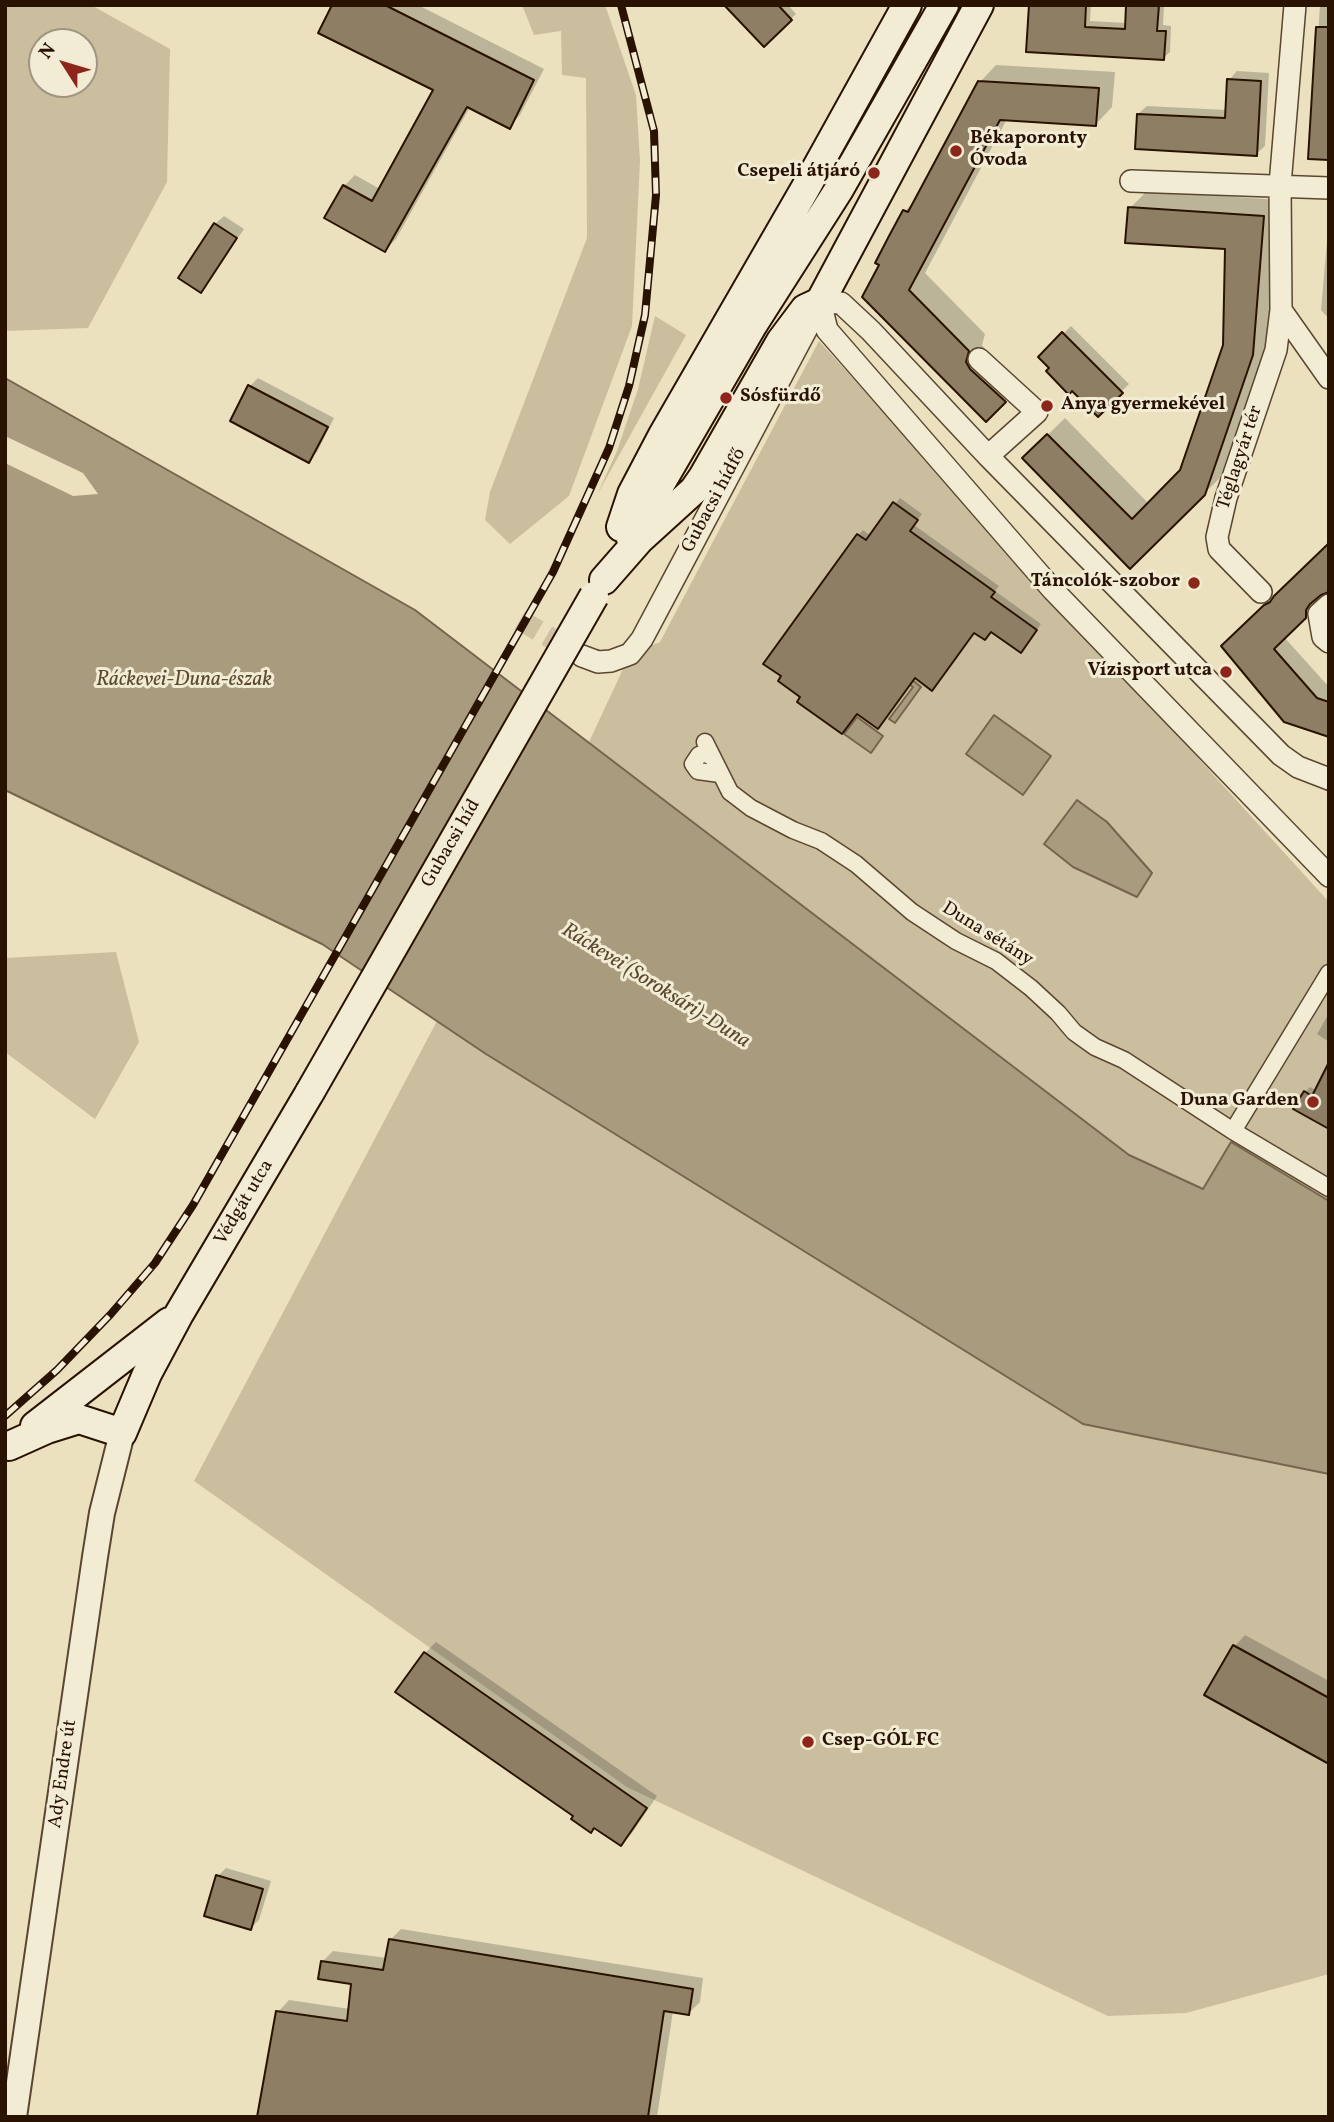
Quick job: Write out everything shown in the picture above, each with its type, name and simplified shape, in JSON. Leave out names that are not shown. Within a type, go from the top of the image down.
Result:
[{"type":"main road","points":[[599,588],[632,494],[663,435],[907,5]]},
{"type":"main road","points":[[599,588],[752,326],[838,191],[944,5]]},
{"type":"main road","points":[[599,588],[639,540],[694,490],[782,341],[805,309],[820,302],[979,5]]},
{"type":"main road","points":[[663,435],[752,326]]},
{"type":"main road","name":"Gubacsi híd","points":[[310,1093],[599,588]]},
{"type":"main road","name":"Védgát utca","points":[[7,1447],[47,1429],[79,1419],[122,1433],[147,1374],[179,1314],[310,1093]]},
{"type":"main road","name":"Védgát utca","points":[[7,1447],[179,1314]]},
{"type":"street","name":"Téglagyár tér","points":[[1261,592],[1219,549],[1217,537],[1226,498],[1276,351],[1281,310],[1280,185],[1295,5]]},
{"type":"street","points":[[1131,181],[1329,188]]},
{"type":"street","points":[[1329,779],[1298,767],[1281,755],[988,456],[871,331],[841,303],[820,302],[827,330],[1053,590],[1329,876]]},
{"type":"street","name":"Gubacsi hídfő","points":[[582,656],[598,662],[611,661],[630,654],[642,639],[820,302]]},
{"type":"street","points":[[1281,310],[1329,378]]},
{"type":"street","points":[[849,353],[871,331]]},
{"type":"street","points":[[979,359],[1037,412],[988,456]]},
{"type":"street","points":[[1329,605],[1319,614],[1323,637],[1329,642]]},
{"type":"street","name":"Duna sétány","points":[[709,750],[699,755],[693,764],[698,771],[720,775],[730,792],[751,808],[821,841],[856,864],[912,912],[956,941],[996,961],[1031,988],[1074,1032],[1095,1047],[1124,1060],[1233,1131],[1329,1188]]},
{"type":"street","points":[[1233,1131],[1329,972]]},
{"type":"street","name":"Ady Endre út","points":[[14,2117],[94,1557],[122,1433]]},
{"type":"shaded area","points":[[5,5],[91,5],[170,49],[167,182],[88,328],[5,331]]},
{"type":"shaded area","points":[[522,5],[605,5],[636,95],[640,161],[632,326],[569,496],[510,544],[485,520],[490,492],[587,238],[586,78],[562,75],[561,31],[534,35]]},
{"type":"shaded area","points":[[655,316],[686,335],[597,495],[617,451],[638,389]]},
{"type":"shaded area","points":[[819,341],[1329,902],[1329,1201],[1231,1143],[1204,1189],[1129,1155],[589,742],[630,654],[660,642]]},
{"type":"shaded area","points":[[116,952],[139,1042],[95,1119],[5,1052],[5,958]]},
{"type":"shaded area","points":[[437,1021],[1083,1424],[1329,1474],[1329,1974],[1186,2013],[1108,2016],[627,1787],[194,1481]]},
{"type":"water","name":"Ráckevei-Duna-észak","points":[[5,378],[415,610],[1129,1155],[1203,1189],[1231,1142],[1329,1201],[1329,1474],[1083,1424],[486,1054],[322,944],[5,790]]},
{"type":"water","points":[[909,677],[921,687],[895,723],[889,719],[913,687],[906,682]]},
{"type":"water","points":[[994,715],[1051,756],[1023,795],[966,754]]},
{"type":"water","points":[[857,717],[883,736],[871,753],[844,734]]},
{"type":"water","points":[[1077,800],[1107,822],[1152,873],[1137,897],[1073,867],[1044,844]]},
{"type":"pier","points":[[5,436],[83,473],[98,494],[73,496],[5,463]]},
{"type":"building","points":[[332,5],[385,5],[534,80],[510,129],[467,107],[385,252],[324,218],[343,185],[372,201],[433,90],[318,33]]},
{"type":"building","points":[[724,5],[778,5],[792,20],[764,47]]},
{"type":"building","points":[[1029,5],[1086,5],[1085,27],[1125,29],[1126,5],[1159,5],[1157,31],[1166,31],[1164,60],[1026,52]]},
{"type":"building","points":[[1316,27],[1329,27],[1329,160],[1308,159]]},
{"type":"building","points":[[1227,79],[1261,81],[1257,156],[1135,149],[1137,114],[1225,118]]},
{"type":"building","points":[[978,81],[1099,88],[1096,126],[1000,120],[909,290],[969,351],[966,362],[970,369],[1006,402],[986,422],[862,297],[879,265],[875,263],[889,236],[903,210],[908,212]]},
{"type":"building","points":[[1128,207],[1264,216],[1253,355],[1205,495],[1130,569],[1022,458],[1047,434],[1132,519],[1180,470],[1223,345],[1225,249],[1125,243]]},
{"type":"building","points":[[214,223],[237,238],[201,293],[178,278]]},
{"type":"building","points":[[1062,332],[1123,393],[1098,417],[1072,391],[1069,395],[1046,371],[1049,368],[1038,357]]},
{"type":"building","points":[[248,385],[328,427],[309,463],[230,421]]},
{"type":"building","points":[[893,502],[918,520],[910,531],[995,592],[991,597],[1037,630],[1021,653],[991,632],[985,640],[974,633],[932,691],[915,678],[878,729],[857,714],[842,734],[797,702],[800,697],[778,681],[781,676],[763,664],[857,534],[866,540]]},
{"type":"building","points":[[1329,543],[1329,592],[1310,604],[1306,610],[1306,618],[1274,649],[1317,698],[1329,702],[1329,737],[1284,722],[1221,646]]},
{"type":"building","name":"Duna Garden","points":[[1329,1062],[1329,1129],[1293,1109],[1304,1091],[1312,1096]]},
{"type":"building","points":[[1233,1645],[1329,1698],[1329,1764],[1204,1695]]},
{"type":"building","points":[[424,1652],[647,1808],[621,1846],[594,1828],[591,1833],[571,1819],[573,1816],[395,1692]]},
{"type":"building","points":[[216,1875],[263,1889],[251,1930],[204,1916]]},
{"type":"building","points":[[389,1939],[693,1989],[689,2015],[664,2011],[648,2117],[257,2117],[276,2011],[347,2021],[351,1984],[318,1979],[321,1961],[383,1970]]},
{"type":"tunnel","points":[[520,620],[578,654]]},
{"type":"railway","points":[[5,1416],[57,1370],[110,1315],[155,1263],[193,1205],[553,572],[609,448],[629,386],[645,315],[656,195],[654,131],[621,5]]},
{"type":"place","name":"Békaporonty Óvoda","points":[[956,151]]},
{"type":"place","name":"Csepeli átjáró","points":[[874,173]]},
{"type":"place","name":"Sósfürdő","points":[[726,398]]},
{"type":"place","name":"Anya gyermekével","points":[[1047,406]]},
{"type":"place","name":"Táncolók-szobor","points":[[1194,583]]},
{"type":"place","name":"Vízisport utca","points":[[1226,672]]},
{"type":"place","name":"Duna Garden","points":[[1313,1102]]},
{"type":"place","name":"Csep-GÓL FC","points":[[808,1742]]},
{"type":"water label","name":"Ráckevei (Soroksári)-Duna","points":[[655,987]]}]
